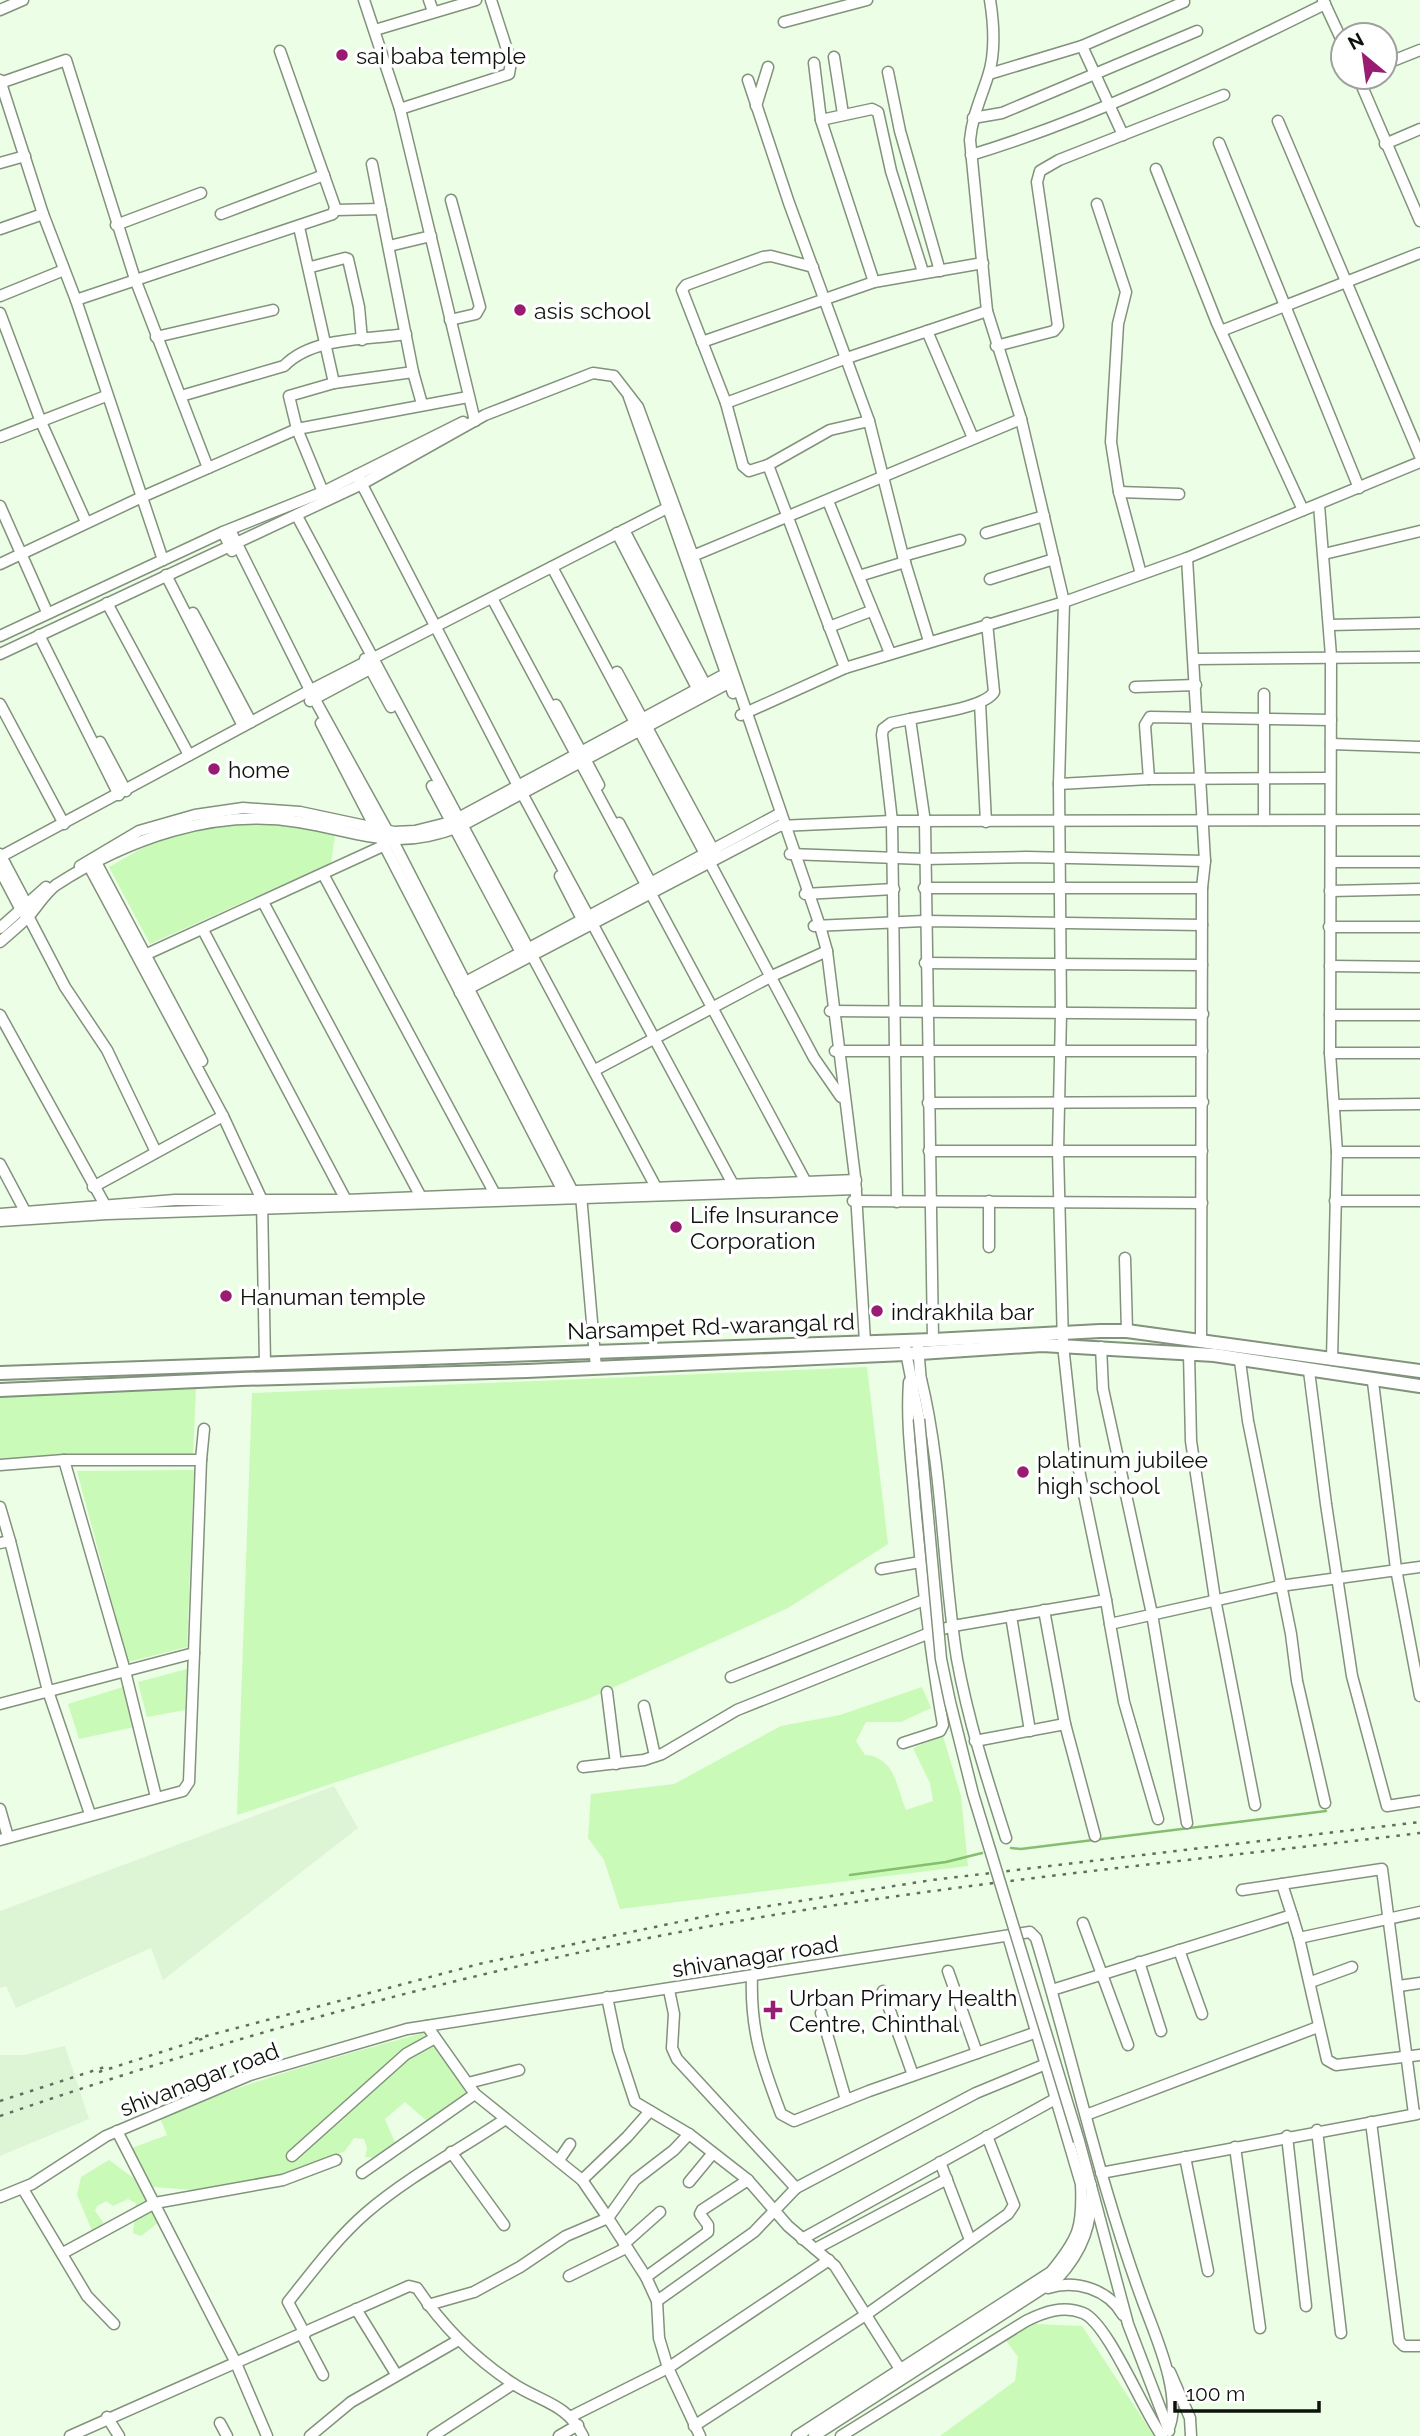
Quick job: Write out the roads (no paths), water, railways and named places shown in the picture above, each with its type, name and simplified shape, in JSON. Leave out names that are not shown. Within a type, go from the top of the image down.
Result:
[{"type":"main road","name":"Narsampet Rd-warangal rd","points":[[0,1373],[862,1342],[912,1347],[933,1340],[1063,1331],[1128,1331],[1420,1371]]},
{"type":"main road","name":"Narsampet Rd-warangal rd","points":[[0,1390],[596,1368],[912,1347],[1063,1345],[1189,1353],[1373,1382],[1420,1386]]},
{"type":"street","points":[[0,10],[23,0]]},
{"type":"street","points":[[364,0],[400,109],[474,419]]},
{"type":"street","points":[[429,0],[433,12]]},
{"type":"street","points":[[375,30],[476,0]]},
{"type":"street","points":[[400,109],[509,74],[511,62],[491,0]]},
{"type":"street","points":[[783,22],[867,0]]},
{"type":"street","points":[[990,0],[994,38],[989,74],[973,118],[971,155],[987,311],[1021,419],[1064,602],[1059,784],[1061,1013],[1058,1151],[1063,1345],[1074,1446],[1124,1702],[1158,1819]]},
{"type":"street","points":[[989,74],[1082,46],[1184,2]]},
{"type":"street","points":[[971,155],[1014,142],[1209,62],[1324,2],[1333,21]]},
{"type":"street","points":[[973,118],[1002,113],[1096,76],[1197,31]]},
{"type":"street","points":[[1082,46],[1123,135]]},
{"type":"street","points":[[1399,58],[1420,50]]},
{"type":"street","points":[[281,51],[335,210]]},
{"type":"street","points":[[834,57],[843,114]]},
{"type":"street","points":[[163,560],[0,82],[66,60],[116,225],[156,337],[208,468]]},
{"type":"street","points":[[814,64],[821,120],[874,282]]},
{"type":"street","points":[[756,106],[768,67]]},
{"type":"street","points":[[888,72],[900,131],[940,271]]},
{"type":"street","points":[[748,80],[869,421],[904,559],[929,641]]},
{"type":"street","points":[[1364,91],[1420,221]]},
{"type":"street","points":[[996,346],[1054,331],[1058,326],[1037,182],[1040,172],[1059,160],[1224,95]]},
{"type":"street","points":[[821,120],[872,109],[878,112],[891,171],[923,272]]},
{"type":"street","points":[[1278,121],[1420,456]]},
{"type":"street","points":[[1385,144],[1420,129]]},
{"type":"street","points":[[1219,144],[1359,488]]},
{"type":"street","points":[[0,163],[25,156]]},
{"type":"street","points":[[372,164],[412,372],[422,404]]},
{"type":"street","points":[[1156,169],[1220,331],[1303,510]]},
{"type":"street","points":[[221,214],[324,175]]},
{"type":"street","points":[[116,225],[201,193]]},
{"type":"street","points":[[450,320],[476,314],[480,307],[451,200]]},
{"type":"street","points":[[1097,204],[1126,292],[1118,324],[1111,442],[1119,492],[1141,574]]},
{"type":"street","points":[[76,300],[329,217],[335,210],[381,209]]},
{"type":"street","points":[[0,229],[43,214]]},
{"type":"street","points":[[299,226],[311,267],[334,383]]},
{"type":"street","points":[[389,246],[431,236]]},
{"type":"street","points":[[1220,331],[1420,253]]},
{"type":"street","points":[[813,267],[771,256],[763,257],[686,285],[682,293],[726,403],[744,468],[749,471],[768,465],[830,429],[869,421]]},
{"type":"street","points":[[311,267],[345,258],[348,260],[359,307],[362,341]]},
{"type":"street","points":[[702,342],[824,297],[874,282],[983,264]]},
{"type":"street","points":[[0,296],[64,270]]},
{"type":"street","points":[[156,337],[273,310]]},
{"type":"street","points":[[726,403],[846,358],[987,311]]},
{"type":"street","points":[[0,313],[41,422],[86,523]]},
{"type":"street","points":[[927,331],[973,438]]},
{"type":"street","points":[[181,396],[284,366],[294,356],[327,344],[406,334]]},
{"type":"street","points":[[0,654],[294,518],[474,419],[600,371],[614,376],[629,394],[690,557],[825,952],[854,1184],[862,1342]]},
{"type":"street","points":[[323,492],[297,429],[289,396],[334,383],[412,372]]},
{"type":"street","points":[[0,437],[106,396]]},
{"type":"street","points":[[0,564],[142,497],[297,429],[468,397]]},
{"type":"street","points":[[690,557],[1021,419]]},
{"type":"street","points":[[743,714],[845,668],[1064,602],[1187,558],[1420,462]]},
{"type":"street","points":[[768,465],[845,668]]},
{"type":"street","points":[[0,636],[227,531],[285,506],[357,481]]},
{"type":"street","points":[[357,481],[517,789],[735,1188]]},
{"type":"street","points":[[1119,492],[1179,494]]},
{"type":"street","points":[[828,501],[890,653]]},
{"type":"street","points":[[1319,505],[1331,656],[1330,1015],[1337,1152],[1332,1359]]},
{"type":"street","points":[[0,506],[47,612]]},
{"type":"street","points":[[285,506],[294,518],[526,953],[595,1070],[658,1190]]},
{"type":"street","points":[[156,1152],[107,1050],[65,987],[0,856],[123,793],[247,724],[310,696],[671,509]]},
{"type":"street","points":[[986,533],[1044,516]]},
{"type":"street","points":[[227,531],[462,988],[573,1195],[596,1368]]},
{"type":"street","points":[[1324,554],[1420,531]]},
{"type":"street","points":[[622,534],[701,686]]},
{"type":"street","points":[[859,576],[960,540]]},
{"type":"street","points":[[1187,558],[1195,659],[1198,780],[1204,820],[1205,861],[1202,888],[1201,1342]]},
{"type":"street","points":[[990,579],[1054,559]]},
{"type":"street","points":[[555,569],[642,724],[814,1058],[841,1097]]},
{"type":"street","points":[[169,574],[247,724]]},
{"type":"street","points":[[495,600],[808,1186]]},
{"type":"street","points":[[105,605],[186,756]]},
{"type":"street","points":[[829,627],[871,611]]},
{"type":"street","points":[[1329,625],[1420,623]]},
{"type":"street","points":[[897,1202],[892,1010],[892,821],[882,735],[891,723],[980,703],[994,692],[986,624]]},
{"type":"street","points":[[41,634],[123,793]]},
{"type":"street","points":[[1195,659],[1420,657]]},
{"type":"street","points":[[642,724],[701,686],[730,676]]},
{"type":"street","points":[[146,954],[323,874],[385,837],[456,824],[730,676]]},
{"type":"street","points":[[1135,687],[1196,685]]},
{"type":"street","points":[[1264,694],[1264,820]]},
{"type":"street","points":[[980,703],[986,822]]},
{"type":"street","points":[[0,704],[61,825]]},
{"type":"street","points":[[0,716],[61,825]]},
{"type":"street","points":[[1149,779],[1145,724],[1148,719],[1197,717],[1331,720]]},
{"type":"street","points":[[910,719],[925,822],[928,1201],[933,1340]]},
{"type":"street","points":[[1331,744],[1420,747]]},
{"type":"street","points":[[1059,784],[1149,779],[1330,778]]},
{"type":"street","points":[[0,942],[49,884],[139,831],[195,814],[243,808],[288,811],[385,837]]},
{"type":"street","points":[[0,928],[26,912],[54,886],[143,840],[197,824],[243,818],[298,821],[385,837]]},
{"type":"street","points":[[462,988],[588,918],[779,821],[1059,823],[1420,820]]},
{"type":"street","points":[[791,854],[924,859],[1205,861]]},
{"type":"street","points":[[1331,862],[1420,862]]},
{"type":"street","points":[[93,866],[146,954],[229,1114],[264,1204],[265,1364]]},
{"type":"street","points":[[93,866],[223,1116],[264,1204]]},
{"type":"street","points":[[0,870],[26,912]]},
{"type":"street","points":[[323,874],[495,1194]]},
{"type":"street","points":[[924,888],[1202,888]]},
{"type":"street","points":[[806,894],[894,889]]},
{"type":"street","points":[[1330,891],[1420,889]]},
{"type":"street","points":[[263,902],[421,1197]]},
{"type":"street","points":[[817,926],[925,921],[1202,925]]},
{"type":"street","points":[[1329,927],[1420,927]]},
{"type":"street","points":[[203,930],[346,1200]]},
{"type":"street","points":[[595,1070],[772,976],[825,952]]},
{"type":"street","points":[[925,963],[1202,965]]},
{"type":"street","points":[[1331,966],[1420,967]]},
{"type":"street","points":[[832,1012],[892,1010],[1203,1014]]},
{"type":"street","points":[[0,1015],[105,1205]]},
{"type":"street","points":[[1330,1015],[1420,1015]]},
{"type":"street","points":[[837,1051],[854,1184]]},
{"type":"street","points":[[837,1051],[1202,1051]]},
{"type":"street","points":[[1331,1053],[1420,1053]]},
{"type":"street","points":[[928,1103],[1203,1102]]},
{"type":"street","points":[[1334,1105],[1420,1104]]},
{"type":"street","points":[[93,1187],[223,1116]]},
{"type":"street","points":[[929,1151],[1202,1151]]},
{"type":"street","points":[[1337,1152],[1420,1152]]},
{"type":"street","points":[[0,1164],[26,1213]]},
{"type":"street","points":[[0,1214],[176,1200],[264,1204],[854,1184]]},
{"type":"street","points":[[0,1222],[346,1200],[495,1194],[573,1195]]},
{"type":"street","points":[[989,1201],[989,1247]]},
{"type":"street","points":[[1335,1202],[1420,1201]]},
{"type":"street","points":[[855,1202],[1202,1203]]},
{"type":"street","points":[[1125,1258],[1128,1331]]},
{"type":"street","points":[[912,1347],[930,1422],[953,1626],[975,1741],[1006,1838]]},
{"type":"street","points":[[903,1743],[942,1729],[927,1634],[908,1420],[912,1347]]},
{"type":"street","points":[[1101,1348],[1103,1389],[1153,1614],[1187,1823]]},
{"type":"street","points":[[1189,1353],[1191,1441],[1215,1599],[1255,1805]]},
{"type":"street","points":[[1240,1361],[1248,1421],[1291,1634],[1297,1681],[1325,1803]]},
{"type":"street","points":[[1309,1371],[1352,1675],[1387,1805],[1420,1801]]},
{"type":"street","points":[[921,1379],[919,1419],[941,1659],[950,1702],[973,1794],[1079,2141],[1128,2324],[1167,2434]]},
{"type":"street","points":[[909,1382],[919,1419]]},
{"type":"street","points":[[1373,1382],[1396,1569],[1420,1696]]},
{"type":"street","points":[[0,1809],[4,1838],[183,1791],[189,1782],[204,1429]]},
{"type":"street","points":[[0,1465],[64,1460],[201,1460]]},
{"type":"street","points":[[64,1460],[124,1671],[156,1797]]},
{"type":"street","points":[[0,1507],[5,1542],[48,1691],[90,1814]]},
{"type":"street","points":[[881,1569],[920,1562]]},
{"type":"street","points":[[1110,1624],[1280,1586],[1420,1567]]},
{"type":"street","points":[[731,1677],[924,1600]]},
{"type":"street","points":[[583,1767],[655,1756],[737,1710],[927,1634],[953,1626],[1106,1600]]},
{"type":"street","points":[[1044,1610],[1065,1724],[1095,1836]]},
{"type":"street","points":[[1011,1616],[1030,1731]]},
{"type":"street","points":[[0,1704],[194,1653]]},
{"type":"street","points":[[607,1692],[616,1764]]},
{"type":"street","points":[[644,1706],[655,1756]]},
{"type":"street","points":[[975,1741],[1065,1724]]},
{"type":"street","points":[[1101,2173],[1317,2130],[1417,2114],[1405,2056],[1391,1917],[1382,1870],[1242,1890]]},
{"type":"street","points":[[1282,1884],[1311,1982],[1324,2054],[1336,2065],[1420,2055]]},
{"type":"street","points":[[1300,1938],[1420,1912]]},
{"type":"street","points":[[1052,1990],[1292,1915]]},
{"type":"street","points":[[1083,1923],[1128,2045]]},
{"type":"street","name":"shivanagar road","points":[[0,2197],[23,2189],[117,2131],[250,2075],[427,2026],[1034,1934],[1052,1990],[1101,2173],[1129,2264],[1161,2353],[1174,2405],[1174,2419],[1167,2434]]},
{"type":"street","points":[[797,2436],[1051,2272],[1071,2248],[1083,2218],[1081,2184],[1008,1936]]},
{"type":"street","points":[[1179,1950],[1202,2014]]},
{"type":"street","points":[[1139,1962],[1161,2031]]},
{"type":"street","points":[[1311,1982],[1352,1967]]},
{"type":"street","points":[[947,1971],[977,2053]]},
{"type":"street","points":[[752,1976],[754,2034],[781,2114],[794,2121],[912,2075],[1037,2032]]},
{"type":"street","points":[[1399,1986],[1420,1983]]},
{"type":"street","points":[[669,1990],[674,2014],[672,2048],[677,2059],[796,2188]]},
{"type":"street","points":[[883,1991],[912,2075]]},
{"type":"street","points":[[607,1997],[635,2102],[688,2134],[748,2180],[802,2239],[829,2260],[867,2314],[900,2369]]},
{"type":"street","points":[[821,2013],[846,2100]]},
{"type":"street","points":[[427,2026],[475,2094],[582,2180],[608,2218],[646,2277],[657,2301],[659,2338],[668,2368],[700,2436]]},
{"type":"street","points":[[1086,2115],[1318,2027]]},
{"type":"street","points":[[292,2156],[406,2054],[435,2038]]},
{"type":"street","points":[[657,2301],[754,2232],[774,2208],[796,2188],[976,2093],[1046,2064]]},
{"type":"street","points":[[468,2083],[519,2070]]},
{"type":"street","points":[[362,2173],[475,2094]]},
{"type":"street","points":[[802,2239],[1057,2098]]},
{"type":"street","points":[[582,2180],[650,2111]]},
{"type":"street","points":[[323,2375],[289,2308],[290,2300],[366,2213],[451,2152],[504,2120]]},
{"type":"street","points":[[1371,2122],[1399,2341],[1404,2346],[1420,2346]]},
{"type":"street","points":[[1317,2130],[1341,2333]]},
{"type":"street","points":[[117,2131],[235,2361],[267,2436]]},
{"type":"street","points":[[428,2305],[474,2291],[520,2267],[566,2236],[608,2218],[635,2180],[668,2155],[688,2134]]},
{"type":"street","points":[[1287,2136],[1306,2306]]},
{"type":"street","points":[[694,2426],[867,2314],[1008,2214],[1014,2206],[987,2137]]},
{"type":"street","points":[[559,2160],[570,2144]]},
{"type":"street","points":[[1235,2147],[1260,2328]]},
{"type":"street","points":[[451,2152],[504,2225]]},
{"type":"street","points":[[689,2182],[713,2152]]},
{"type":"street","points":[[1185,2157],[1208,2271]]},
{"type":"street","points":[[63,2253],[155,2203],[283,2180],[335,2160]]},
{"type":"street","points":[[940,2162],[970,2240]]},
{"type":"street","points":[[815,2249],[947,2179]]},
{"type":"street","points":[[646,2277],[708,2232],[708,2225],[700,2214],[702,2210],[748,2180]]},
{"type":"street","points":[[814,2436],[1040,2291],[1071,2264],[1082,2246],[1090,2216],[1090,2185]]},
{"type":"street","points":[[23,2189],[87,2296],[114,2324]]},
{"type":"street","points":[[569,2276],[625,2246],[660,2212]]},
{"type":"street","points":[[559,2436],[575,2420],[668,2368],[829,2260]]},
{"type":"street","points":[[1040,2291],[1074,2284],[1091,2288],[1107,2297],[1128,2324]]},
{"type":"street","points":[[70,2436],[107,2417],[235,2361],[303,2335],[409,2286],[417,2288],[457,2341],[513,2384],[575,2420],[583,2436]]},
{"type":"street","points":[[356,2309],[396,2374]]},
{"type":"street","points":[[841,2436],[1026,2321],[1046,2311],[1058,2310],[1084,2313],[1092,2320],[1167,2434]]},
{"type":"street","points":[[310,2436],[351,2402],[457,2341]]},
{"type":"street","points":[[1161,2353],[1191,2418],[1191,2436]]},
{"type":"street","points":[[433,2436],[513,2384]]},
{"type":"street","points":[[107,2417],[119,2436]]},
{"type":"street","points":[[220,2423],[227,2436]]},
{"type":"waterway","points":[[1011,1848],[1021,1849],[1326,1811]]},
{"type":"waterway","points":[[850,1875],[946,1862],[982,1853]]},
{"type":"railway","points":[[195,2039],[483,1963],[712,1915],[932,1880],[1420,1822]]},
{"type":"railway","points":[[0,2116],[175,2059],[352,2008],[530,1963],[620,1944],[887,1897],[1420,1833]]},
{"type":"railway","points":[[99,2072],[205,2038]]},
{"type":"railway","points":[[0,2101],[108,2066]]},
{"type":"place","name":"sai baba temple","points":[[342,55]]},
{"type":"place","name":"asis school","points":[[520,310]]},
{"type":"place","name":"home","points":[[214,769]]},
{"type":"place","name":"Life Insurance Corporation","points":[[676,1227]]},
{"type":"place","name":"Hanuman temple","points":[[226,1296]]},
{"type":"place","name":"indrakhila bar","points":[[877,1311]]},
{"type":"place","name":"platinum jubilee high school","points":[[1023,1472]]},
{"type":"place","name":"Urban Primary Health Centre, Chinthal","points":[[773,2010]]}]
